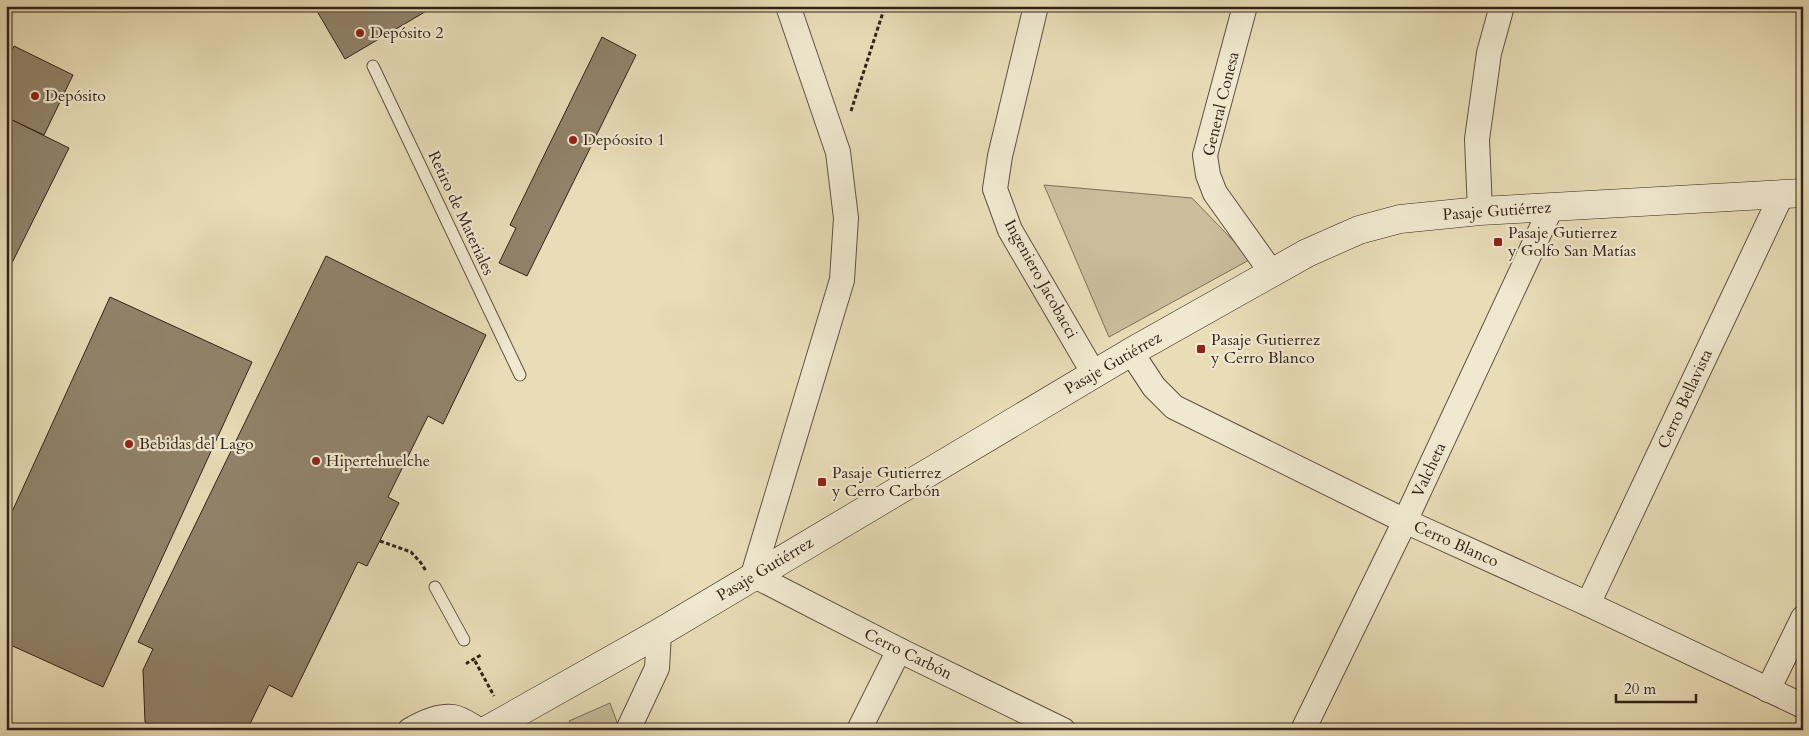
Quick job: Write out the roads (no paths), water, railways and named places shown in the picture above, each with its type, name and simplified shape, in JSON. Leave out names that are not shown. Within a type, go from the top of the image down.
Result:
[{"type":"main road","name":"Pasaje Gutiérrez","points":[[496,724],[659,633],[1131,352],[1307,253],[1359,230],[1400,219],[1480,211],[1792,194]]},
{"type":"street","points":[[754,575],[842,280],[846,218],[838,152],[788,6]]},
{"type":"street","name":"Ingeniero Jacobacci","points":[[1036,6],[1000,156],[995,189],[1010,230],[1094,374]]},
{"type":"street","name":"General Conesa","points":[[1245,6],[1205,155],[1208,175],[1215,193],[1272,273]]},
{"type":"street","points":[[1480,211],[1477,139],[1489,53],[1502,6]]},
{"type":"street","name":"Cerro Bellavista","points":[[1588,604],[1792,194]]},
{"type":"street","name":"Valcheta","points":[[1303,730],[1405,521],[1551,208]]},
{"type":"street","name":"Cerro Blanco","points":[[1131,352],[1154,387],[1174,406],[1405,521],[1588,604],[1803,706]]},
{"type":"street","name":"Cerro Carbón","points":[[754,575],[899,650],[1063,730]]},
{"type":"street","points":[[1768,690],[1803,618]]},
{"type":"street","points":[[628,730],[658,668],[659,633]]},
{"type":"street","points":[[859,730],[899,650]]},
{"type":"street","points":[[410,730],[420,724],[440,718],[454,717],[479,730]]},
{"type":"lane","name":"Retiro de Materiales","points":[[373,66],[520,375]]},
{"type":"lane","points":[[435,587],[464,640]]},
{"type":"place","name":"Depósito 2","points":[[360,33]]},
{"type":"place","name":"Depósito","points":[[35,96]]},
{"type":"place","name":"Depóosito 1","points":[[573,140]]},
{"type":"place","name":"Pasaje Gutierrez y Golfo San Matías","points":[[1498,242]]},
{"type":"place","name":"Pasaje Gutierrez y Cerro Blanco","points":[[1201,349]]},
{"type":"place","name":"Bebidas del Lago","points":[[129,444]]},
{"type":"place","name":"Hipertehuelche","points":[[316,461]]},
{"type":"place","name":"Pasaje Gutierrez y Cerro Carbón","points":[[822,482]]}]
